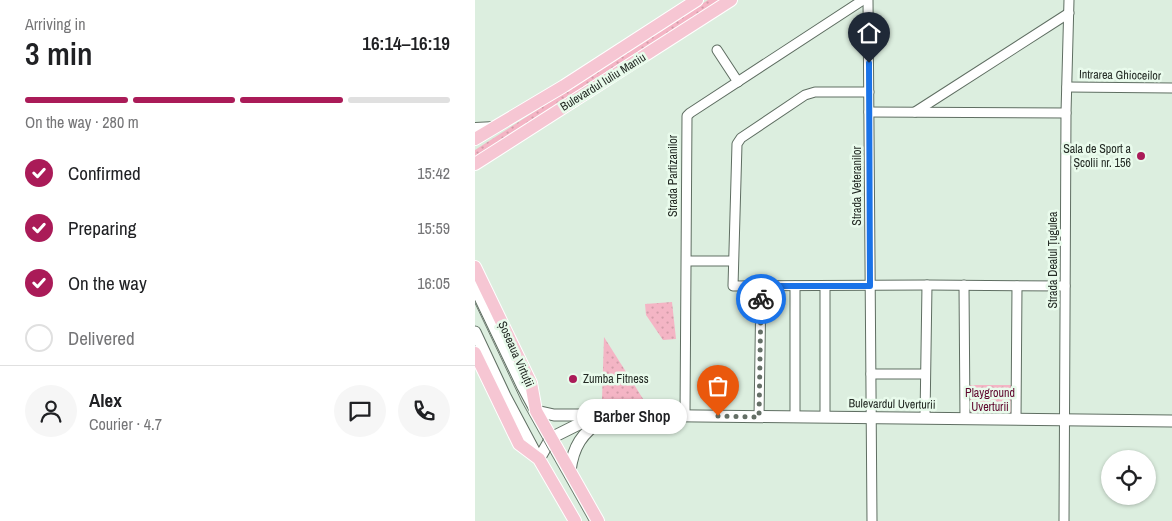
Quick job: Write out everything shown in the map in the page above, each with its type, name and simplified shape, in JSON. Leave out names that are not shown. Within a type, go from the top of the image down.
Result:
[{"type":"main road","name":"Bulevardul Iuliu Maniu","points":[[475,139],[564,86],[697,0]]},
{"type":"main road","name":"Bulevardul Iuliu Maniu","points":[[475,164],[731,0]]},
{"type":"main road","name":"Șoseaua Virtuții","points":[[475,266],[531,383],[536,411],[598,521]]},
{"type":"main road","points":[[475,287],[536,411],[554,415],[611,415]]},
{"type":"main road","points":[[475,332],[505,396],[539,460],[575,521]]},
{"type":"main road","points":[[475,353],[519,444],[539,460]]},
{"type":"main road","name":"Bulevardul Uverturii","points":[[551,438],[581,423],[611,415],[1172,421]]},
{"type":"main road","points":[[570,471],[574,451],[580,439],[590,429],[611,415]]},
{"type":"main road","points":[[539,460],[551,438]]},
{"type":"street","name":"Strada Partizanilor","points":[[685,416],[687,261],[685,122],[687,116],[690,112],[863,0]]},
{"type":"street","name":"Strada Veteranilor","points":[[868,0],[872,521]]},
{"type":"street","name":"Strada Dealul Țugulea","points":[[1064,521],[1066,113],[1069,0]]},
{"type":"street","points":[[915,112],[1069,13]]},
{"type":"street","points":[[717,50],[738,82]]},
{"type":"street","name":"Intrarea Ghioceilor","points":[[1067,87],[1172,88]]},
{"type":"street","points":[[869,92],[828,91],[810,94],[741,138],[735,150],[733,286],[927,284],[1065,286]]},
{"type":"street","points":[[869,112],[1066,113]]},
{"type":"street","points":[[475,128],[496,127]]},
{"type":"street","points":[[687,261],[733,261]]},
{"type":"street","points":[[925,418],[927,284]]},
{"type":"street","points":[[964,285],[965,419]]},
{"type":"street","points":[[759,417],[761,286]]},
{"type":"street","points":[[795,286],[795,417]]},
{"type":"street","points":[[825,286],[825,417]]},
{"type":"street","points":[[1016,419],[1017,286]]},
{"type":"street","points":[[871,374],[925,374]]},
{"type":"green space","points":[[708,0],[720,0],[475,157],[475,150]]},
{"type":"green space","points":[[672,302],[676,339],[663,340],[646,315],[645,304]]},
{"type":"green space","points":[[604,337],[645,402],[602,400]]},
{"type":"green space","name":"Playground Uverturii","points":[[969,385],[1011,385],[1011,416],[969,416]]},
{"type":"tram line","points":[[475,303],[522,402],[589,521]]},
{"type":"way so far","points":[[718,416],[759,417],[761,299]]},
{"type":"place","name":"Sala de Sport a Școlii nr. 156","points":[[1141,156]]},
{"type":"place","name":"Zumba Fitness","points":[[573,379]]},
{"type":"place","name":"Barber Shop","points":[[718,416]]},
{"type":"route","points":[[761,299],[761,286],[870,286],[869,63]]}]
